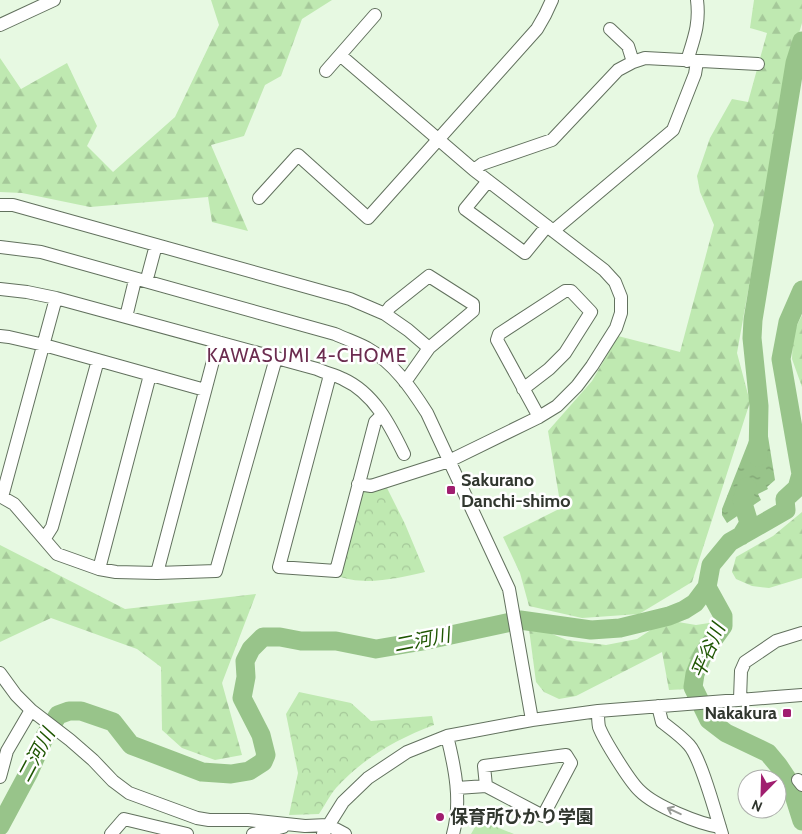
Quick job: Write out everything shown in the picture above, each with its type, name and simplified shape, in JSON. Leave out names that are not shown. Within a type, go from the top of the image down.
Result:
[{"type":"street","points":[[0,26],[54,0]]},
{"type":"street","points":[[259,198],[298,155],[368,218],[537,29],[552,0]]},
{"type":"street","points":[[488,181],[465,209],[525,253],[550,229],[673,130],[695,74],[692,61],[699,16],[697,0]]},
{"type":"street","points":[[326,71],[375,15]]},
{"type":"street","points":[[610,29],[628,46],[632,62]]},
{"type":"street","points":[[340,55],[437,140],[604,270],[615,282],[621,297],[622,313],[616,328],[577,386],[557,406],[539,417],[449,460],[371,486],[358,484]]},
{"type":"street","points":[[474,170],[482,164],[552,140],[618,70],[632,62],[645,58],[758,64]]},
{"type":"street","points":[[0,204],[13,205],[350,299],[385,314],[429,348]]},
{"type":"street","points":[[148,275],[156,245]]},
{"type":"street","points":[[0,247],[41,252],[135,280],[335,334],[368,349],[395,369],[427,413],[508,589],[532,720]]},
{"type":"street","points":[[385,314],[390,307],[429,276],[473,304],[473,311],[429,348],[406,382]]},
{"type":"street","points":[[126,317],[135,280]]},
{"type":"street","points":[[0,288],[56,298],[317,369],[344,379],[367,396],[382,414],[404,454]]},
{"type":"street","points":[[523,389],[549,369],[565,352],[592,312],[571,291],[565,291],[500,334],[497,340],[523,389],[539,417]]},
{"type":"street","points":[[56,298],[1,496],[14,504],[57,554],[99,569],[116,572],[216,571],[276,358]]},
{"type":"street","points":[[0,336],[44,345],[205,390]]},
{"type":"street","points":[[157,572],[218,342]]},
{"type":"street","points":[[45,538],[52,527],[98,360]]},
{"type":"street","points":[[99,569],[150,375]]},
{"type":"street","points":[[330,375],[279,567],[336,571],[375,422],[382,414]]},
{"type":"street","points":[[740,700],[741,671],[746,662],[776,641],[802,633]]},
{"type":"street","points":[[0,673],[16,695],[35,714],[70,740],[93,760],[112,781],[129,793],[203,819],[248,820],[345,834]]},
{"type":"street","points":[[325,830],[343,802],[368,778],[408,752],[447,736],[532,720],[598,711],[802,695]]},
{"type":"street","points":[[658,706],[662,722],[691,747],[698,761],[721,831]]},
{"type":"street","points":[[598,711],[599,726],[632,782],[641,792],[670,810],[721,831]]},
{"type":"street","points":[[0,777],[7,751],[35,714]]},
{"type":"street","points":[[447,736],[456,771],[457,800],[453,834]]},
{"type":"street","points":[[456,788],[486,786],[543,816],[571,763],[566,755],[484,766],[486,786]]},
{"type":"street","points":[[111,834],[124,819],[187,834]]},
{"type":"street","points":[[253,834],[290,825]]},
{"type":"green space","points":[[211,0],[332,0],[302,19],[281,76],[265,85],[244,136],[211,145],[248,231],[212,222],[208,197],[90,207],[22,193],[0,192],[0,58],[21,89],[67,63],[97,126],[87,146],[113,172],[175,117],[219,25]]},
{"type":"green space","points":[[754,0],[802,0],[802,23],[786,78],[737,353],[750,402],[692,582],[639,614],[582,618],[529,606],[520,573],[503,537],[561,508],[548,431],[592,381],[618,336],[680,352],[714,225],[700,192],[697,176],[710,138],[732,99],[748,102],[767,33],[750,28]]},
{"type":"green space","points":[[802,315],[802,387],[792,359],[793,333]]},
{"type":"green space","points":[[385,484],[405,524],[425,572],[392,579],[369,581],[346,579],[336,575],[360,486]]},
{"type":"green space","points":[[802,512],[802,578],[769,588],[752,586],[736,579],[732,572],[736,557],[773,536]]},
{"type":"green space","points":[[0,545],[125,609],[256,594],[222,683],[242,755],[215,760],[182,748],[162,730],[161,667],[137,649],[51,618],[0,642]]},
{"type":"green space","points":[[666,620],[696,625],[709,623],[712,626],[706,642],[696,653],[688,689],[669,690],[662,652],[576,696],[559,699],[544,692],[536,682],[529,629],[532,626],[567,640],[606,645],[637,639]]},
{"type":"green space","points":[[299,692],[351,703],[371,721],[432,716],[434,725],[381,750],[358,767],[336,788],[319,814],[289,815],[298,773],[286,714]]},
{"type":"green space","points":[[479,820],[514,834],[471,834]]},
{"type":"water","points":[[767,430],[775,480],[767,487],[768,489],[758,494],[761,500],[727,523],[722,515],[722,509],[750,438],[750,432]]},
{"type":"waterway","points":[[758,457],[759,406],[752,338],[753,320],[795,63],[802,41]]},
{"type":"waterway","name":"二河川","points":[[0,826],[29,772],[45,736],[58,715],[69,711],[81,711],[113,722],[131,745],[202,772],[231,774],[249,771],[263,762],[266,755],[261,735],[242,698],[246,677],[245,661],[251,649],[263,637],[280,637],[301,641],[336,641],[376,649],[520,620],[591,630],[620,628],[669,616],[695,603],[707,587],[711,565],[730,542],[786,510],[785,499],[797,488],[801,474],[781,359],[788,322],[802,290]]},
{"type":"waterway","points":[[741,536],[749,523],[742,500],[747,487]]},
{"type":"waterway","name":"平谷川","points":[[707,587],[723,616],[723,626],[703,654],[695,674],[693,687],[709,720],[726,733],[768,753],[778,765],[790,783],[802,821]]},
{"type":"place","name":"Sakurano Danchi-shimo","points":[[451,490]]},
{"type":"place","name":"Nakakura","points":[[787,713]]},
{"type":"place","name":"保育所ひかり学園","points":[[440,817]]},
{"type":"district","name":"KAWASUMI 4-CHOME","points":[[307,355]]}]
